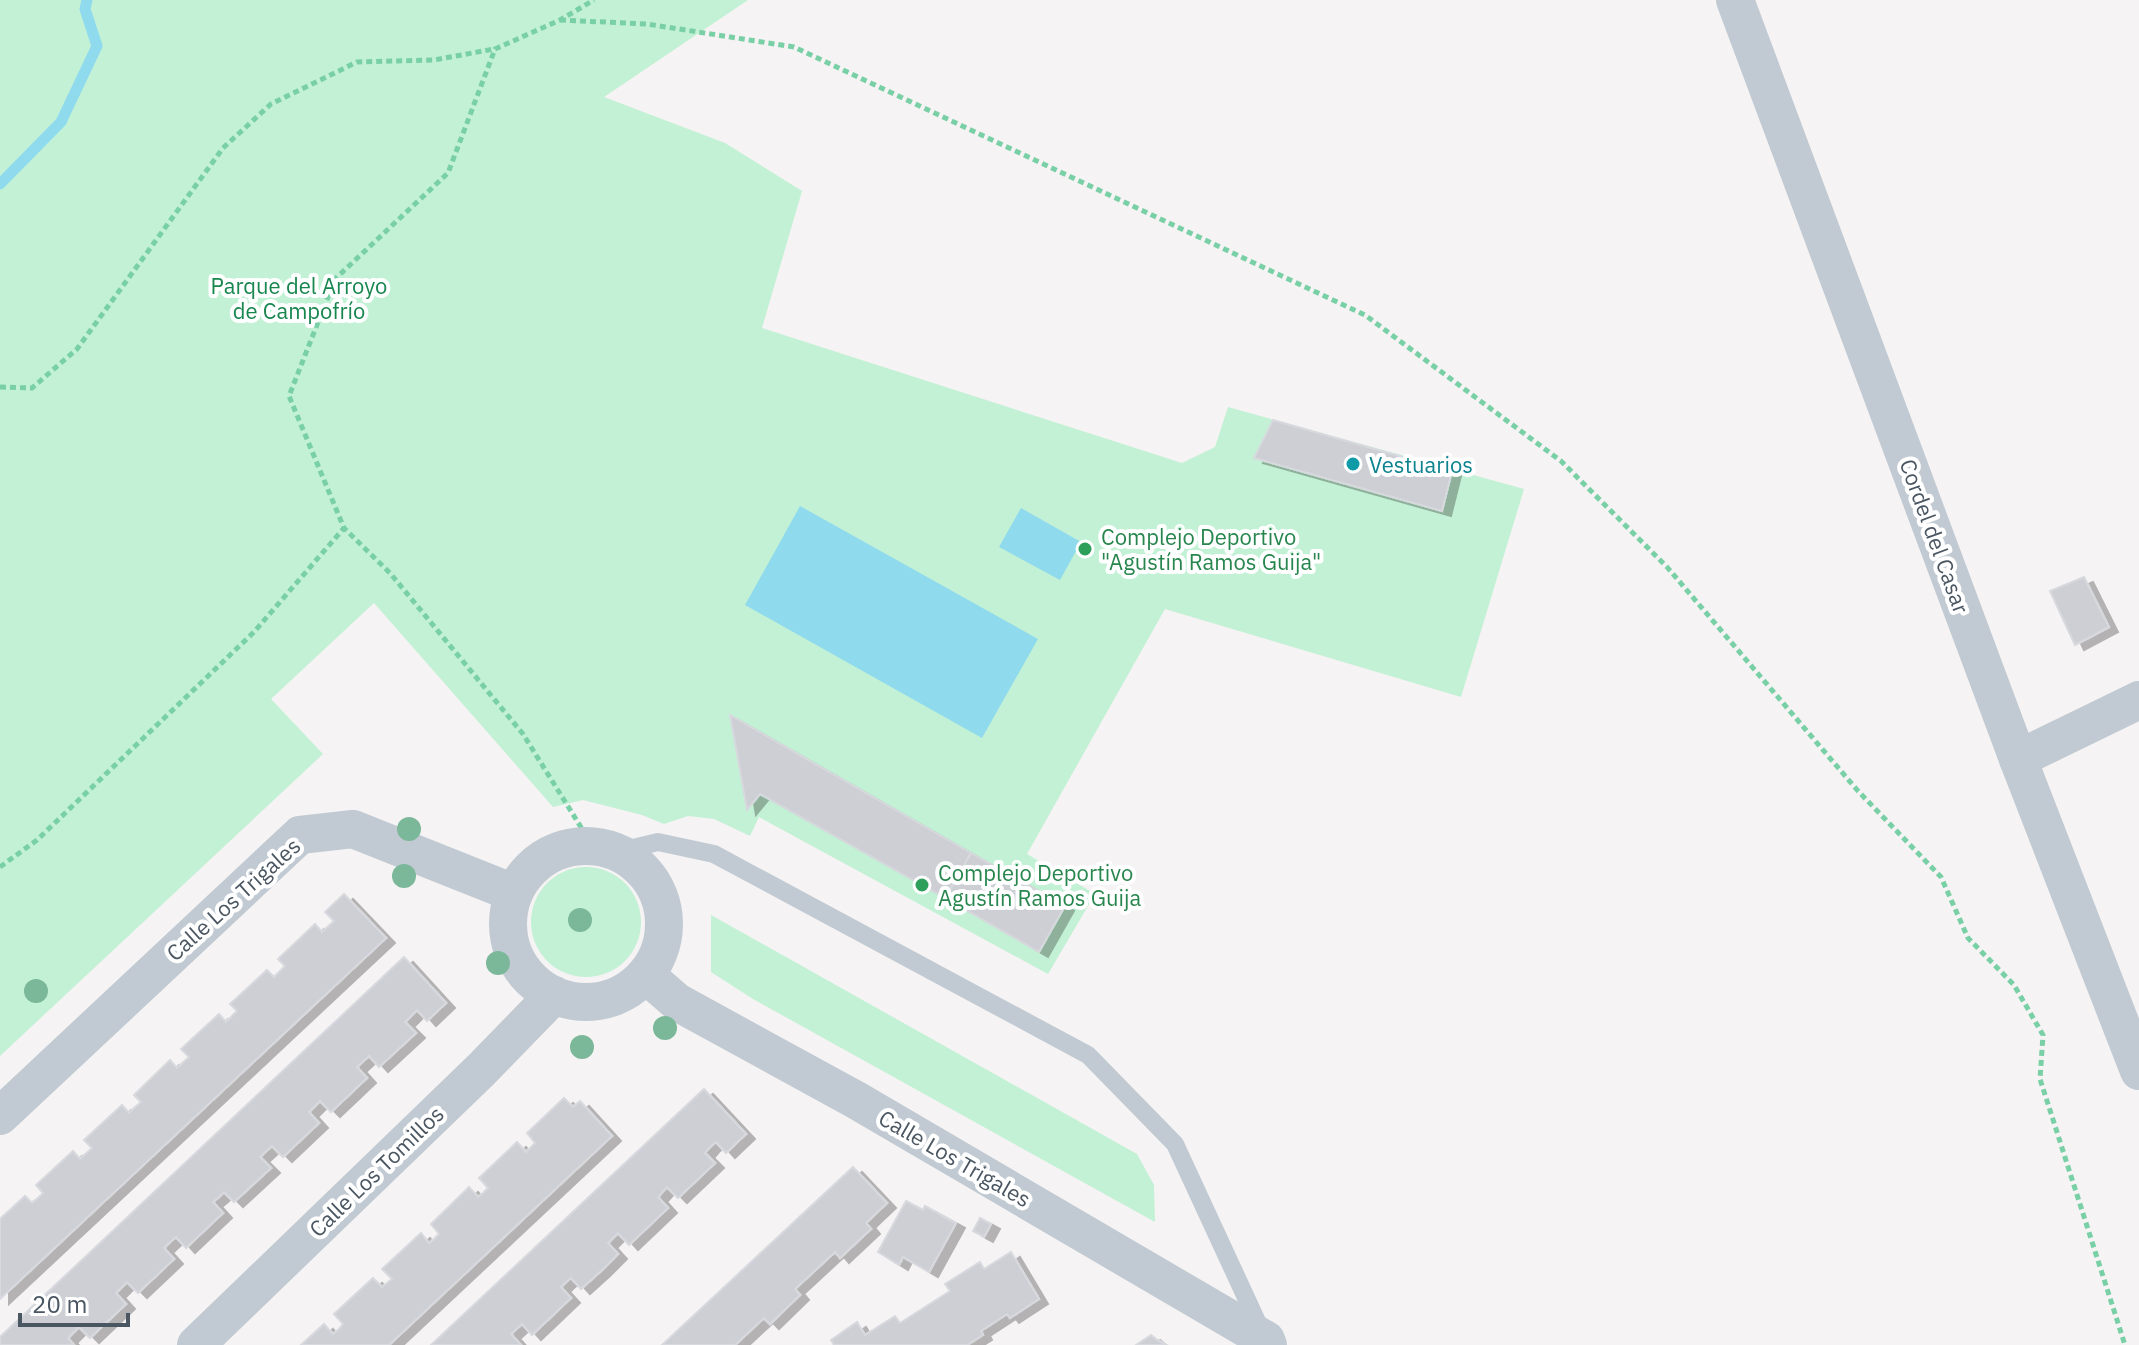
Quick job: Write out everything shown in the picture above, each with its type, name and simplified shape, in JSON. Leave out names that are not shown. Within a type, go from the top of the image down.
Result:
[{"type":"street","name":"Cordel del Casar","points":[[1735,0],[2018,759],[2139,1071]]},
{"type":"street","points":[[2018,759],[2139,700]]},
{"type":"street","name":"Calle Los Trigales","points":[[0,1116],[300,835],[353,829],[514,893]]},
{"type":"street","points":[[569,848],[604,849],[637,865],[653,883],[662,906],[664,930],[659,954],[646,975],[627,991],[604,1000],[578,1002],[554,995],[534,982],[518,963],[510,940],[509,916],[514,893],[528,872],[546,857],[569,848]]},
{"type":"street","name":"Calle Los Trigales","points":[[646,975],[677,1002],[870,1108],[1267,1343]]},
{"type":"street","name":"Calle Los Tomillos","points":[[196,1345],[481,1070],[554,995]]},
{"type":"lane","points":[[604,849],[658,842],[714,854],[1088,1055],[1175,1144],[1267,1343]]},
{"type":"path","points":[[0,387],[32,388],[77,349],[223,148],[271,104],[357,62],[434,60],[495,49],[560,20],[594,0]]},
{"type":"path","points":[[560,20],[647,24],[794,47],[1365,315],[1561,461],[1667,567],[1858,791],[1941,877],[1968,938],[2014,985],[2043,1035],[2040,1079],[2125,1345]]},
{"type":"path","points":[[495,49],[448,173],[335,279],[289,396],[344,528],[390,573],[523,734],[604,849]]},
{"type":"path","points":[[0,867],[37,840],[254,632],[344,528]]},
{"type":"green space","name":"Parque del Arroyo de Campofrío","points":[[0,0],[748,0],[604,97],[725,143],[802,191],[762,328],[1182,463],[1215,447],[1228,407],[1524,489],[1461,697],[1165,609],[1027,854],[1095,894],[1048,974],[759,817],[750,836],[714,819],[688,816],[664,824],[583,800],[553,807],[374,603],[271,699],[323,754],[0,1056]]},
{"type":"green space","points":[[586,867],[607,871],[625,883],[637,901],[641,922],[637,943],[625,961],[607,973],[586,977],[565,973],[547,961],[535,943],[531,922],[535,901],[547,883],[565,871]]},
{"type":"green space","points":[[711,915],[1137,1154],[1154,1185],[1155,1222],[753,999],[711,972]]},
{"type":"water","points":[[800,506],[1038,639],[982,738],[745,605]]},
{"type":"water","points":[[1021,508],[1081,542],[1060,580],[999,547]]},
{"type":"building","name":"Vestuarios","points":[[1273,420],[1452,471],[1442,511],[1254,458]]},
{"type":"building","points":[[2084,577],[2109,627],[2075,645],[2050,591]]},
{"type":"building","points":[[730,715],[971,853],[945,898],[760,794],[747,810]]},
{"type":"building","points":[[971,853],[1065,906],[1039,952],[945,898]]},
{"type":"building","points":[[344,894],[386,938],[0,1299],[0,1219],[25,1196],[32,1203],[39,1197],[43,1193],[36,1185],[73,1151],[80,1159],[92,1148],[84,1140],[122,1105],[129,1113],[141,1102],[134,1095],[170,1060],[177,1068],[189,1057],[181,1049],[219,1014],[226,1022],[237,1011],[230,1004],[267,970],[274,977],[285,966],[278,959],[315,924],[322,932],[334,921],[325,912]]},
{"type":"building","points":[[404,957],[446,1003],[427,1021],[417,1010],[405,1022],[416,1033],[379,1067],[369,1056],[357,1067],[367,1078],[331,1112],[320,1101],[309,1112],[319,1123],[283,1157],[272,1146],[260,1157],[271,1168],[234,1202],[224,1192],[213,1202],[223,1213],[186,1248],[176,1237],[168,1244],[164,1248],[174,1259],[138,1293],[127,1282],[116,1293],[126,1304],[90,1338],[79,1327],[68,1338],[74,1345],[0,1345],[0,1337]]},
{"type":"building","points":[[704,1089],[746,1134],[726,1153],[716,1142],[710,1147],[705,1153],[715,1163],[678,1198],[667,1187],[658,1197],[668,1208],[629,1245],[618,1233],[608,1243],[618,1254],[601,1271],[581,1289],[571,1278],[565,1283],[561,1287],[571,1298],[532,1335],[522,1324],[511,1334],[521,1345],[431,1345]]},
{"type":"building","points":[[564,1098],[573,1107],[580,1101],[612,1136],[389,1345],[301,1345],[324,1324],[333,1334],[339,1329],[343,1324],[334,1314],[373,1278],[382,1287],[392,1279],[382,1269],[421,1233],[429,1243],[434,1239],[439,1234],[431,1224],[469,1187],[478,1197],[483,1193],[488,1188],[479,1178],[517,1142],[526,1152],[535,1143],[527,1133]]},
{"type":"building","points":[[853,1167],[887,1203],[866,1223],[871,1229],[840,1258],[835,1252],[795,1289],[800,1295],[770,1324],[764,1318],[735,1345],[662,1345]]},
{"type":"building","points":[[906,1201],[923,1210],[925,1206],[956,1223],[929,1272],[903,1257],[899,1265],[878,1252]]},
{"type":"building","points":[[980,1218],[991,1224],[984,1237],[973,1231]]},
{"type":"building","points":[[1011,1252],[1039,1299],[1010,1318],[1007,1314],[981,1331],[983,1335],[967,1345],[834,1345],[831,1340],[857,1322],[865,1335],[895,1316],[900,1323],[950,1291],[945,1284],[980,1262],[984,1269]]},
{"type":"building","points":[[1151,1335],[1166,1345],[1136,1345]]},
{"type":"waterway","points":[[0,184],[61,122],[97,46],[85,9],[87,0]]},
{"type":"place","name":"Vestuarios","points":[[1353,464]]},
{"type":"place","name":"Complejo Deportivo \"Agustín Ramos Guija\"","points":[[1085,549]]},
{"type":"place","name":"Complejo Deportivo Agustín Ramos Guija","points":[[922,885]]}]
